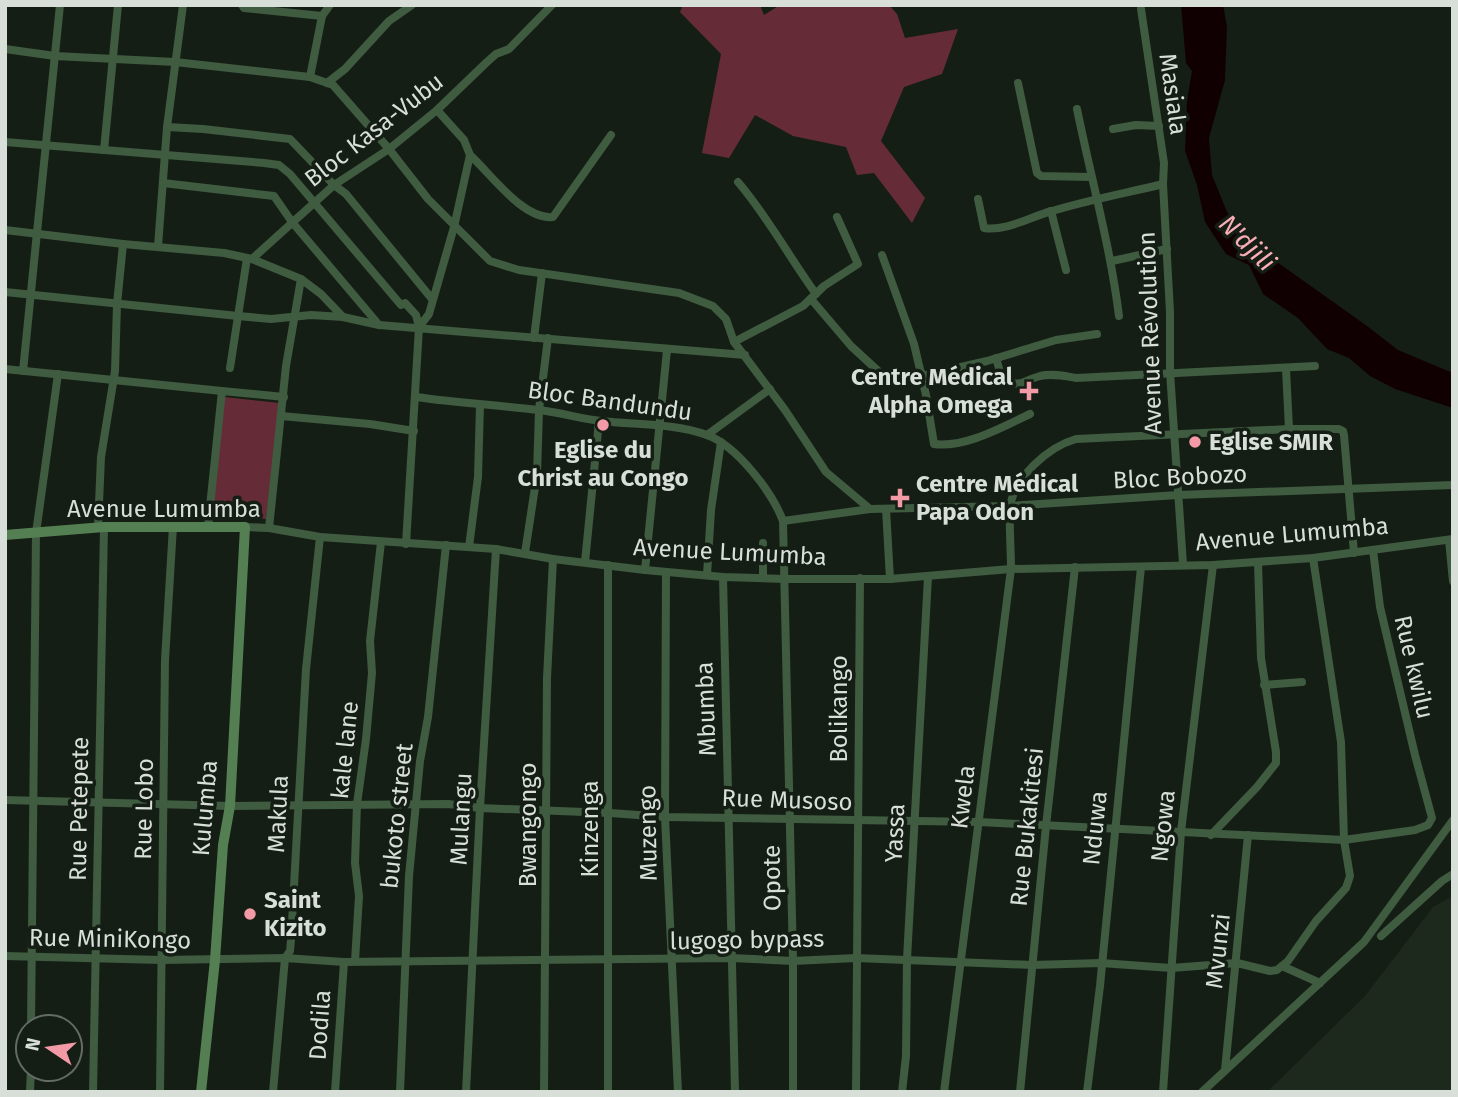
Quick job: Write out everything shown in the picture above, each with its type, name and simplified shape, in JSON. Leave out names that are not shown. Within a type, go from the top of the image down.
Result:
[{"type":"street","points":[[23,371],[60,5]]},
{"type":"street","points":[[104,150],[118,5]]},
{"type":"street","points":[[158,246],[164,155],[183,5]]},
{"type":"street","points":[[242,5],[244,8],[292,9],[322,16]]},
{"type":"street","points":[[310,77],[322,16],[330,5]]},
{"type":"street","points":[[327,83],[345,69],[389,21],[412,5]]},
{"type":"street","name":"Bloc Kasa-Vubu","points":[[249,258],[334,185],[389,149],[437,110],[496,54],[509,49],[552,5]]},
{"type":"street","name":"Masiala","points":[[1141,9],[1164,163],[1163,184]]},
{"type":"street","points":[[5,49],[55,56],[175,62],[310,77],[332,85],[389,149],[428,199],[491,261],[542,273],[679,293],[713,306],[726,319],[734,342],[770,389],[825,472],[870,509]]},
{"type":"street","points":[[1018,83],[1037,173],[1041,176],[1091,177]]},
{"type":"street","points":[[1077,109],[1112,261],[1119,316]]},
{"type":"street","points":[[437,110],[464,140],[470,155],[510,197],[546,218],[553,217],[611,135]]},
{"type":"street","points":[[1113,129],[1136,125],[1159,126]]},
{"type":"street","points":[[167,127],[290,139],[354,204],[432,299]]},
{"type":"street","points":[[5,142],[279,165],[290,174],[401,305],[405,303],[416,315],[419,327],[416,397],[406,544]]},
{"type":"street","points":[[419,327],[429,314],[454,227],[470,155]]},
{"type":"street","points":[[163,183],[270,194],[277,199],[292,222],[379,325]]},
{"type":"street","points":[[738,183],[767,220],[813,297],[851,346],[889,381],[897,382],[921,374],[996,358],[1056,340],[1097,334]]},
{"type":"street","points":[[978,199],[984,228],[989,229],[1163,184]]},
{"type":"street","name":"Avenue Révolution","points":[[1163,184],[1170,312],[1170,372],[1183,564]]},
{"type":"street","points":[[1051,211],[1066,270]]},
{"type":"street","points":[[734,342],[788,315],[858,264],[836,217]]},
{"type":"street","points":[[5,230],[249,258],[301,279],[321,294],[343,317]]},
{"type":"street","name":"Rue Petepete","points":[[93,1092],[97,959],[101,457],[114,379],[123,244]]},
{"type":"street","points":[[1112,261],[1167,248]]},
{"type":"street","points":[[882,255],[914,344],[934,444],[959,442],[983,435],[1030,414]]},
{"type":"street","points":[[230,368],[249,258]]},
{"type":"street","points":[[534,338],[542,273]]},
{"type":"street","points":[[269,528],[286,366],[301,279]]},
{"type":"street","points":[[5,292],[271,319],[296,316],[343,317],[379,325],[745,355]]},
{"type":"street","points":[[525,553],[537,474],[539,410],[548,338]]},
{"type":"street","points":[[645,570],[667,349]]},
{"type":"street","points":[[996,358],[1003,382],[1012,385],[1045,375],[1076,378],[1315,366]]},
{"type":"street","points":[[5,369],[284,397]]},
{"type":"street","points":[[1286,369],[1289,429]]},
{"type":"street","points":[[31,1013],[36,533],[58,374]]},
{"type":"street","points":[[707,435],[770,389]]},
{"type":"street","points":[[208,526],[222,391]]},
{"type":"street","name":"Bloc Bandundu","points":[[416,397],[539,410],[707,435],[721,442],[765,485],[776,502],[783,521],[785,579]]},
{"type":"street","points":[[469,547],[477,489],[480,405]]},
{"type":"street","points":[[281,416],[414,431]]},
{"type":"street","points":[[585,562],[599,421]]},
{"type":"street","points":[[1010,506],[1015,491],[1036,463],[1068,441],[1076,439],[1339,429],[1343,431],[1354,553]]},
{"type":"street","points":[[707,575],[711,510],[721,442]]},
{"type":"street","name":"Bloc Bobozo","points":[[783,521],[870,509],[1010,506],[1178,495],[1453,485]]},
{"type":"street","name":"Kwela","points":[[944,1092],[1011,569],[1010,506]]},
{"type":"street","points":[[887,509],[890,579]]},
{"type":"street","name":"Rue Lobo","points":[[160,1092],[165,660],[173,526]]},
{"type":"street","name":"Avenue Lumumba","points":[[5,535],[101,527],[269,528],[320,537],[496,549],[645,570],[785,579],[890,579],[1011,569],[1258,563],[1373,551],[1451,539]]},
{"type":"street","name":"Kulumba","points":[[201,1092],[215,960],[223,845],[230,806],[245,527]]},
{"type":"street","name":"Makula","points":[[272,1092],[285,958],[290,951],[291,940],[306,668],[320,537]]},
{"type":"street","points":[[1451,539],[1453,581]]},
{"type":"street","name":"kale lane","points":[[355,961],[359,896],[355,863],[357,804],[368,726],[372,673],[370,641],[381,542]]},
{"type":"street","points":[[763,543],[763,578]]},
{"type":"street","name":"bukoto street","points":[[400,1092],[405,960],[416,804],[446,545]]},
{"type":"street","name":"Mulangu","points":[[466,1092],[496,549]]},
{"type":"street","name":"Rue kwilu","points":[[1373,551],[1380,607],[1415,755],[1433,818],[1432,822],[1422,827]]},
{"type":"street","points":[[1280,968],[1316,921],[1346,888],[1350,877],[1344,840],[1341,742],[1313,558]]},
{"type":"street","name":"Bwangongo","points":[[544,1092],[547,678],[553,559]]},
{"type":"street","points":[[1211,835],[1276,763],[1264,685],[1258,563]]},
{"type":"street","name":"Kinzenga","points":[[608,565],[608,1092]]},
{"type":"street","name":"Ngowa","points":[[1163,1092],[1181,832],[1213,565]]},
{"type":"street","name":"Rue Bukakitesi","points":[[1020,1092],[1075,567]]},
{"type":"street","name":"Nduwa","points":[[1087,1092],[1141,567]]},
{"type":"street","name":"Muzengo","points":[[666,572],[665,817],[678,1092]]},
{"type":"street","name":"Mbumba","points":[[723,577],[735,1092]]},
{"type":"street","name":"Yassa","points":[[902,1092],[906,1056],[907,959],[928,577]]},
{"type":"street","name":"Bolikango","points":[[856,1092],[860,578]]},
{"type":"street","name":"Opote","points":[[785,579],[793,1092]]},
{"type":"street","points":[[1264,685],[1302,682]]},
{"type":"street","name":"Rue Musoso","points":[[5,800],[230,806],[448,804],[665,817],[979,822],[1344,840],[1422,827]]},
{"type":"street","points":[[1202,1092],[1364,942],[1453,820]]},
{"type":"street","name":"Mvunzi","points":[[1225,1070],[1248,835]]},
{"type":"street","points":[[1381,936],[1453,874]]},
{"type":"street","name":"Rue MiniKongo","points":[[5,956],[215,960]]},
{"type":"street","name":"lugogo bypass","points":[[215,960],[285,958],[344,962],[473,962],[731,958],[793,961],[856,958],[1032,965],[1101,963],[1171,968],[1237,963],[1270,971],[1280,968],[1320,983]]},
{"type":"street","name":"Dodila","points":[[335,1092],[344,962]]},
{"type":"shaded area","points":[[683,5],[760,5],[764,15],[780,5],[889,5],[897,14],[905,38],[958,29],[942,74],[904,87],[881,141],[925,198],[912,223],[874,173],[857,175],[846,147],[793,136],[755,115],[729,158],[702,153],[721,54],[680,12]]},
{"type":"shaded area","points":[[225,397],[280,403],[266,519],[211,512]]},
{"type":"shaded area","points":[[1453,896],[1453,1092],[1267,1092],[1365,996],[1433,907]]},
{"type":"water","name":"N'djili","points":[[1181,5],[1223,5],[1227,27],[1225,80],[1209,138],[1212,175],[1227,212],[1253,245],[1398,350],[1453,373],[1453,408],[1395,389],[1370,376],[1349,358],[1327,349],[1298,318],[1263,294],[1249,265],[1226,254],[1205,222],[1197,185],[1185,151],[1187,100],[1192,71],[1186,63]]},
{"type":"place","name":"Centre Médical Alpha Omega","points":[[1029,391]]},
{"type":"place","name":"Eglise du Christ au Congo","points":[[603,425]]},
{"type":"place","name":"Eglise SMIR","points":[[1195,442]]},
{"type":"place","name":"Centre Médical Papa Odon","points":[[900,498]]},
{"type":"place","name":"Saint Kizito","points":[[250,914]]}]
